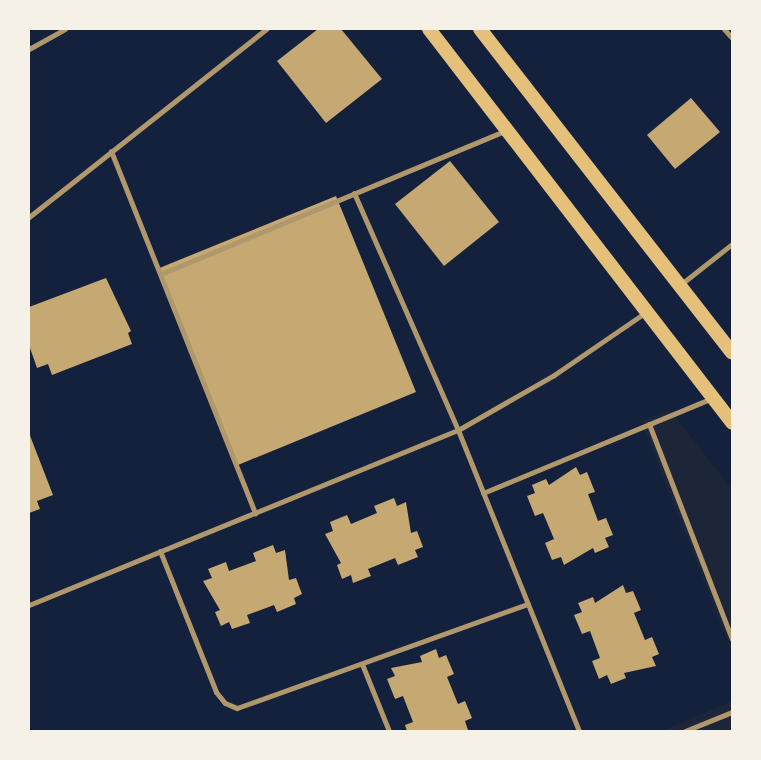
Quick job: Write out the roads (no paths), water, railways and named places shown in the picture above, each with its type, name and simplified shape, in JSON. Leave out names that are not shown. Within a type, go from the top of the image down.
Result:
[{"type":"highway","points":[[429,29],[732,423]]},
{"type":"highway","points":[[480,29],[732,353]]},
{"type":"street","points":[[29,49],[65,29]]},
{"type":"street","points":[[29,216],[266,29]]},
{"type":"street","points":[[724,29],[732,38]]},
{"type":"street","points":[[161,274],[506,130]]},
{"type":"street","points":[[111,152],[255,512]]},
{"type":"street","points":[[354,194],[458,430],[579,731]]},
{"type":"street","points":[[679,286],[732,244]]},
{"type":"street","points":[[29,605],[458,430],[554,375],[646,312]]},
{"type":"street","points":[[483,493],[713,398]]},
{"type":"street","points":[[649,424],[732,639]]},
{"type":"street","points":[[160,551],[216,692],[225,703],[244,707],[528,604]]},
{"type":"street","points":[[362,664],[389,731]]},
{"type":"street","points":[[685,731],[732,712]]}]
